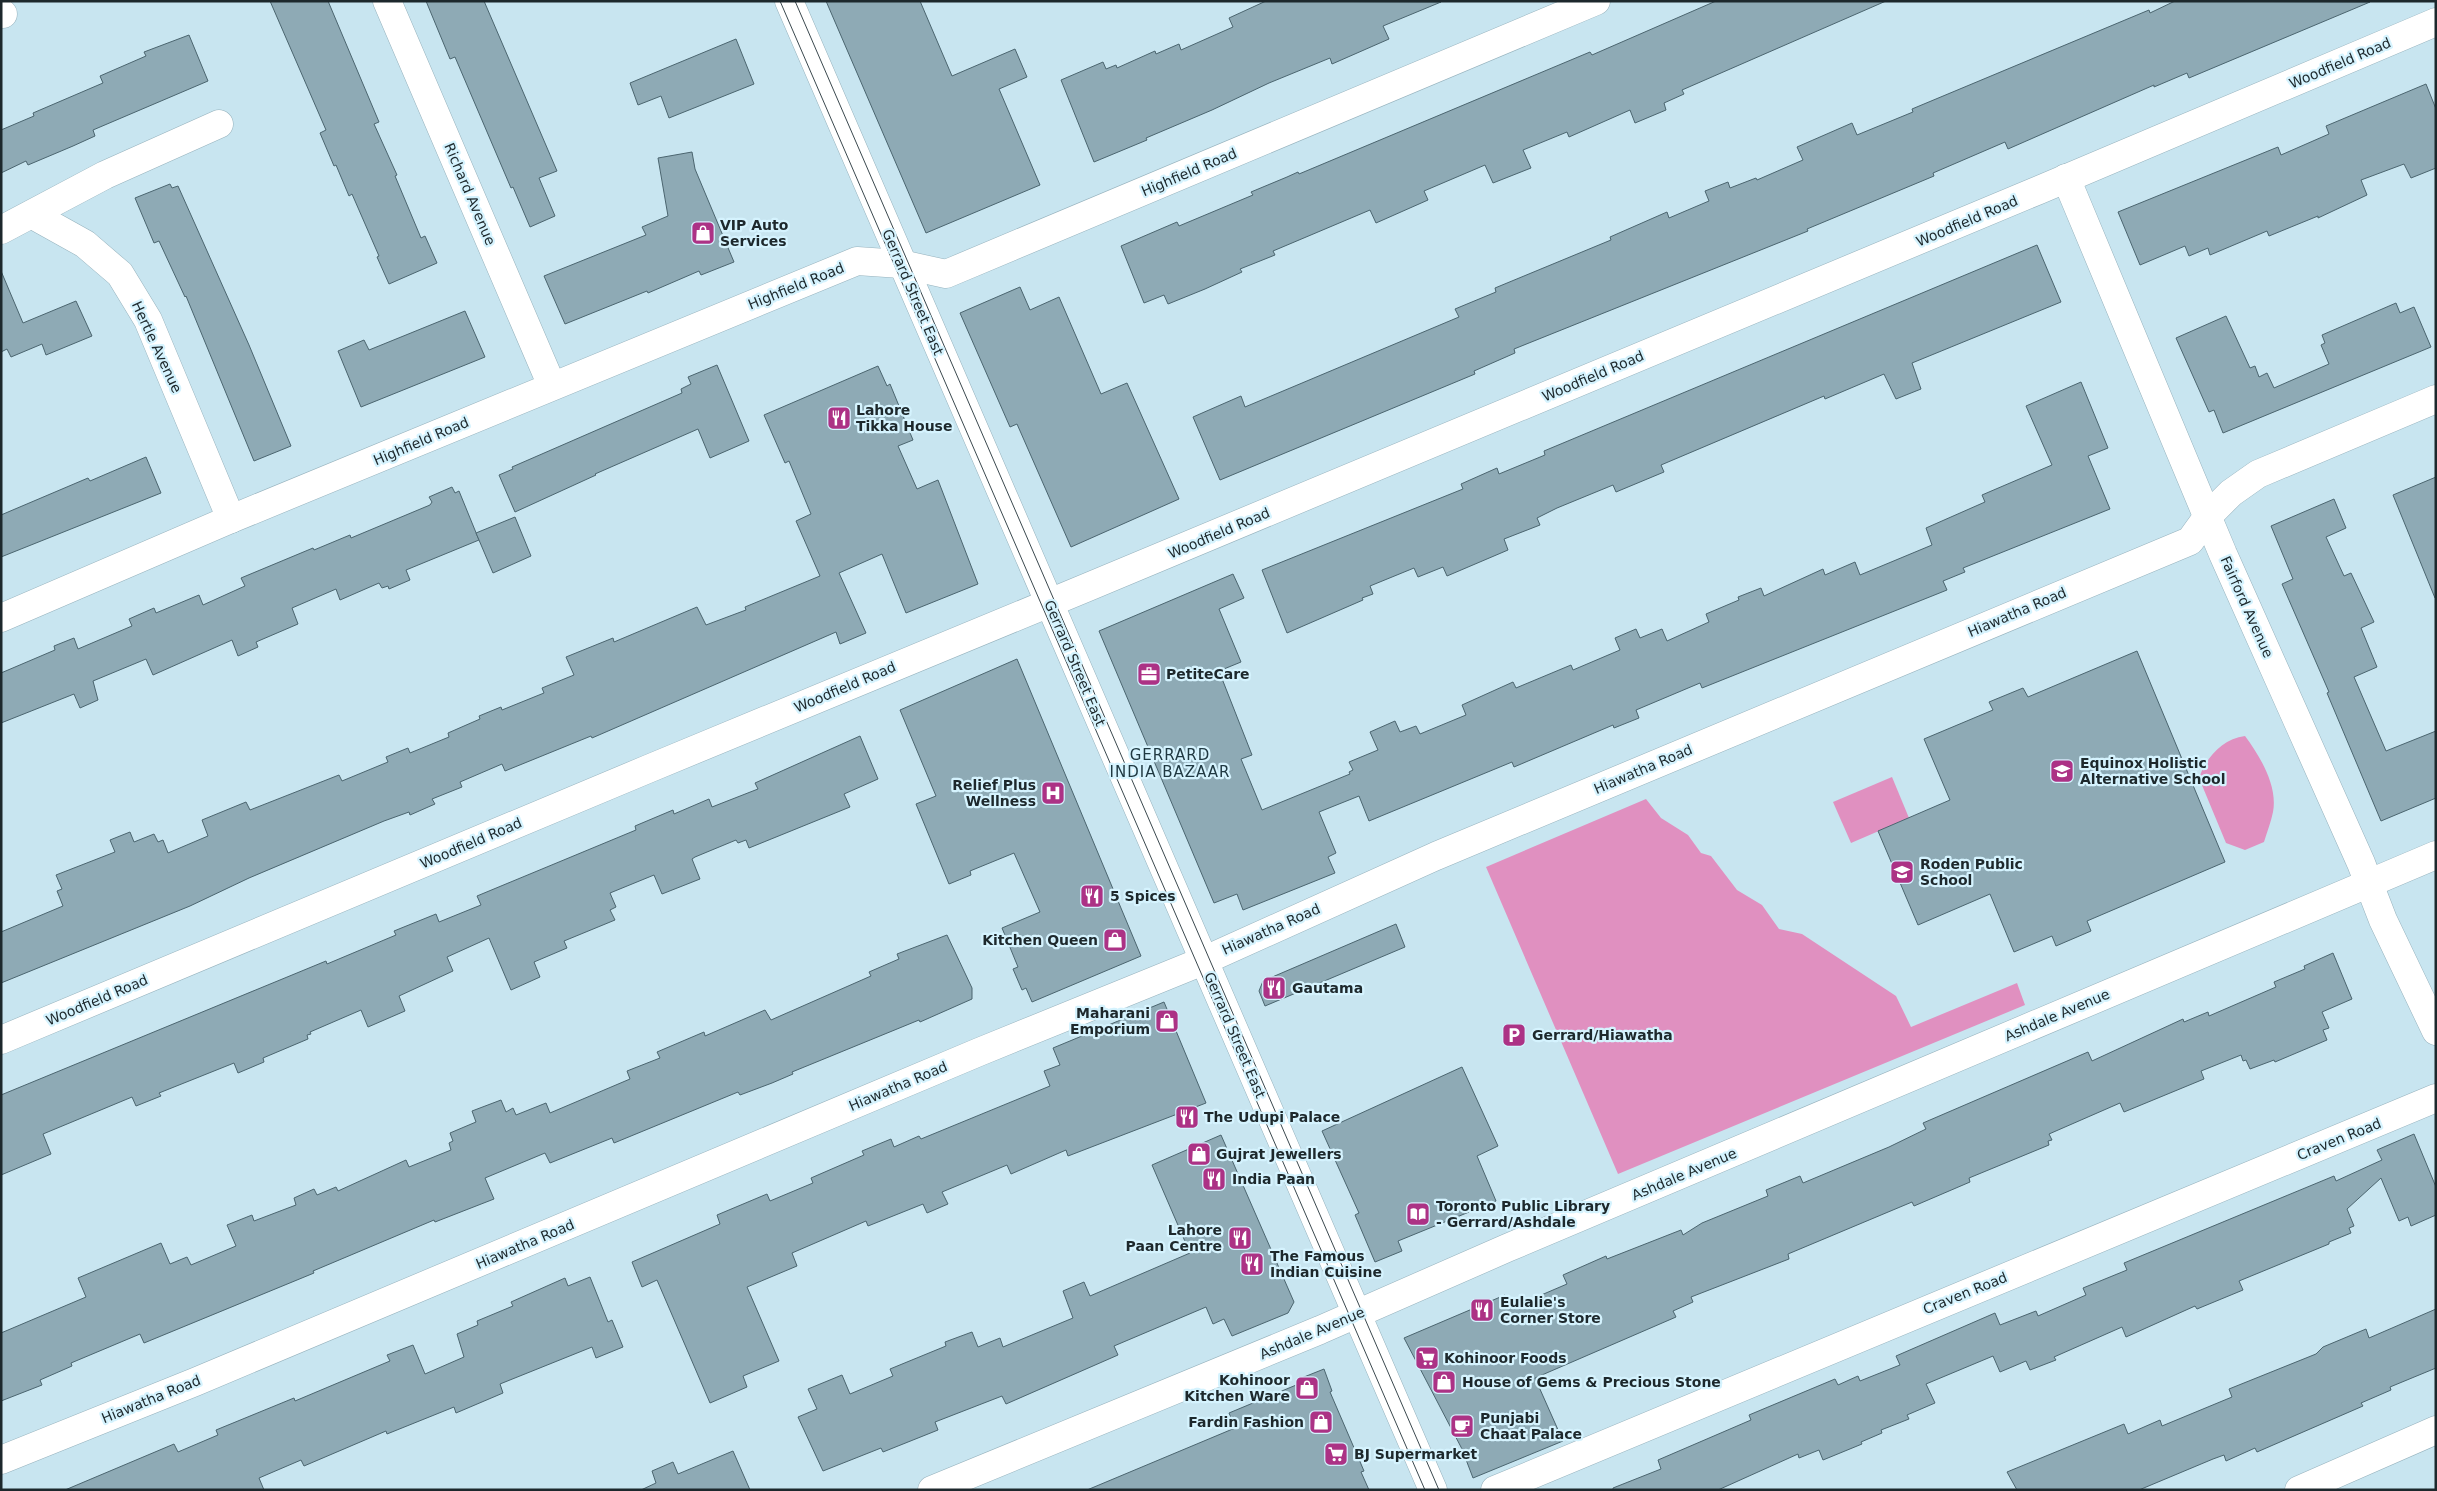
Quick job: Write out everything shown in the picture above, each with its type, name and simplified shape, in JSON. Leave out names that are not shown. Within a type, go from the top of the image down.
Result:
[{"type":"street","name":"Richard Avenue","points":[[387,1],[552,386]]},
{"type":"street","name":"Gerrard Street East","points":[[789,1],[901,264],[1050,603],[1433,1490]]},
{"type":"street","name":"Highfield Road","points":[[1,618],[552,386],[857,261],[901,264],[946,274],[1596,1]]},
{"type":"street","name":"Woodfield Road","points":[[1,1040],[2436,22]]},
{"type":"street","points":[[1,230],[33,215],[105,174],[220,124]]},
{"type":"street","name":"Fairford Avenue","points":[[2066,178],[2208,516],[2369,884],[2436,1031]]},
{"type":"street","name":"Hertle Avenue","points":[[33,215],[85,244],[120,274],[148,320],[232,520]]},
{"type":"street","name":"Hiawatha Road","points":[[1,1460],[195,1382],[979,1052],[1203,961],[1445,852],[2190,541],[2208,516],[2232,493],[2258,474],[2436,399]]},
{"type":"street","name":"Ashdale Avenue","points":[[932,1490],[1356,1314],[2436,855]]},
{"type":"street","name":"Craven Road","points":[[1494,1490],[2436,1098]]},
{"type":"street","points":[[2299,1490],[2436,1430]]},
{"type":"shaded area","points":[[2245,736],[2262,762],[2273,792],[2274,802],[2264,842],[2245,850],[2226,843],[2199,778],[2206,763],[2222,745]]},
{"type":"shaded area","points":[[1892,777],[1909,818],[1851,843],[1833,802]]},
{"type":"shaded area","points":[[1646,799],[1661,818],[1688,835],[1701,853],[1711,856],[1737,890],[1762,905],[1779,929],[1802,934],[1896,996],[1911,1027],[2017,983],[2025,1005],[1618,1174],[1486,867]]},
{"type":"building","points":[[270,1],[328,1],[379,122],[374,124],[397,175],[395,176],[421,238],[425,236],[437,263],[389,284],[352,194],[349,196],[320,133],[326,130]]},
{"type":"building","points":[[426,1],[484,1],[557,171],[539,178],[555,216],[530,227],[513,187],[511,188],[455,57],[450,59]]},
{"type":"building","points":[[826,1],[920,1],[952,76],[1015,49],[1027,77],[999,89],[1040,185],[926,233]]},
{"type":"building","points":[[1266,1],[1441,2],[1383,26],[1389,39],[1332,64],[1330,58],[1269,83],[1146,138],[1147,140],[1094,162],[1061,80],[1103,62],[1106,69],[1116,65],[1117,68],[1155,51],[1156,54],[1179,44],[1181,50],[1233,27],[1229,18]]},
{"type":"building","points":[[1716,1],[1886,1],[1682,90],[1684,94],[1664,103],[1666,110],[1635,123],[1630,110],[1569,137],[1567,132],[1523,150],[1531,168],[1493,183],[1485,165],[1424,191],[1428,200],[1376,223],[1370,210],[1273,251],[1275,255],[1240,269],[1242,272],[1205,289],[1168,304],[1164,295],[1144,303],[1121,246],[1177,222],[1179,226],[1253,195],[1251,192],[1298,172],[1299,174],[1590,52],[1592,55]]},
{"type":"building","points":[[2175,1],[2370,2],[2189,78],[2187,73],[2154,87],[2154,85],[2008,149],[2005,142],[1933,173],[1934,176],[1807,229],[1808,231],[1514,349],[1515,353],[1474,371],[1475,374],[1220,480],[1193,417],[1241,396],[1245,407],[1459,317],[1455,309],[1496,292],[1495,288],[1611,240],[1610,237],[1667,212],[1669,218],[1709,201],[1705,191],[1728,182],[1730,188],[1756,178],[1757,180],[1803,160],[1797,147],[1852,123],[1857,135],[1913,112],[1912,109],[2149,10],[2150,13]]},
{"type":"building","points":[[189,35],[208,81],[93,130],[95,136],[73,146],[28,165],[26,161],[1,173],[1,130],[34,116],[33,113],[103,83],[100,76],[146,56],[144,52]]},
{"type":"building","points":[[736,39],[754,84],[669,118],[661,96],[638,105],[630,83]]},
{"type":"building","points":[[2426,84],[2436,109],[2436,168],[2411,178],[2404,164],[2361,180],[2367,195],[2318,218],[2318,216],[2269,236],[2267,231],[2210,255],[2208,248],[2189,256],[2185,246],[2140,265],[2118,212],[2278,147],[2281,155],[2329,134],[2326,126]]},
{"type":"building","points":[[692,152],[695,169],[734,262],[701,275],[699,271],[648,293],[647,291],[565,324],[544,276],[646,235],[642,227],[668,216],[658,158]]},
{"type":"building","points":[[170,184],[172,188],[178,186],[249,345],[291,446],[254,461],[186,296],[159,241],[154,243],[135,198]]},
{"type":"building","points":[[2037,245],[2061,302],[1912,363],[1921,389],[1896,399],[1884,374],[1825,399],[1824,396],[1661,465],[1664,472],[1616,492],[1613,485],[1557,508],[1537,518],[1540,525],[1504,539],[1508,550],[1447,576],[1443,567],[1418,577],[1414,568],[1370,586],[1373,594],[1362,598],[1363,600],[1287,633],[1262,570],[1463,489],[1461,484],[1497,468],[1499,474],[1545,455],[1544,451]]},
{"type":"building","points":[[1,271],[23,323],[76,301],[92,336],[46,355],[42,344],[11,357],[7,349],[1,352]]},
{"type":"building","points":[[1020,287],[1030,310],[1059,297],[1101,394],[1127,383],[1179,499],[1071,547],[1017,424],[1010,427],[960,313]]},
{"type":"building","points":[[2396,303],[2400,313],[2414,307],[2431,347],[2223,433],[2214,410],[2209,412],[2176,338],[2226,316],[2250,368],[2255,366],[2259,377],[2267,373],[2274,388],[2329,364],[2321,345],[2325,343],[2322,335]]},
{"type":"building","points":[[465,311],[485,357],[361,407],[338,351],[364,340],[369,350]]},
{"type":"building","points":[[717,365],[749,441],[710,458],[698,429],[595,474],[515,512],[499,475],[513,469],[512,467],[682,393],[681,389],[691,384],[688,377]]},
{"type":"building","points":[[878,366],[887,386],[890,384],[913,440],[898,446],[917,489],[938,480],[978,584],[906,613],[882,554],[839,573],[866,633],[840,644],[836,632],[592,738],[591,736],[505,771],[502,764],[460,782],[462,787],[432,799],[435,804],[410,815],[409,812],[384,821],[249,878],[190,906],[1,983],[1,932],[63,906],[57,891],[62,889],[56,875],[115,852],[110,840],[130,832],[134,842],[154,834],[158,842],[163,840],[168,853],[208,836],[202,820],[246,802],[250,810],[339,775],[342,781],[388,762],[386,757],[408,748],[410,753],[449,737],[448,733],[480,719],[479,716],[501,707],[502,710],[544,693],[542,688],[574,675],[566,657],[613,638],[614,642],[697,607],[706,625],[746,610],[745,607],[820,576],[796,521],[811,514],[789,461],[785,463],[764,415]]},
{"type":"building","points":[[2081,382],[2108,448],[2088,456],[2110,509],[1963,568],[1965,572],[1943,581],[1947,590],[1702,688],[1700,683],[1636,710],[1639,718],[1614,728],[1613,725],[1514,767],[1512,762],[1369,821],[1359,796],[1319,812],[1336,853],[1328,857],[1335,873],[1243,910],[1237,894],[1214,903],[1099,631],[1233,574],[1244,598],[1219,609],[1241,662],[1219,671],[1252,755],[1241,759],[1262,810],[1350,774],[1349,772],[1353,770],[1349,762],[1378,750],[1370,732],[1395,721],[1400,732],[1416,726],[1420,734],[1466,715],[1462,705],[1513,682],[1516,688],[1571,665],[1573,670],[1620,650],[1615,638],[1636,629],[1640,638],[1662,629],[1667,641],[1709,622],[1706,614],[1739,600],[1738,597],[1761,588],[1764,596],[1823,569],[1825,575],[1855,562],[1860,575],[1932,545],[1926,528],[1985,502],[1982,495],[2052,465],[2026,406]]},
{"type":"building","points":[[146,457],[161,493],[1,557],[1,515],[88,478],[90,481]]},
{"type":"building","points":[[2436,477],[2436,597],[2435,598],[2393,495]]},
{"type":"building","points":[[452,487],[455,493],[459,491],[479,540],[406,570],[410,580],[389,589],[388,586],[382,588],[379,583],[340,600],[336,589],[292,608],[298,624],[256,642],[258,647],[238,656],[232,640],[153,675],[146,659],[93,681],[98,700],[80,708],[74,694],[1,723],[1,673],[55,650],[54,646],[74,638],[78,649],[132,626],[129,619],[154,608],[156,613],[199,595],[203,605],[245,586],[241,578],[313,548],[314,550],[350,535],[351,538],[430,505],[432,502],[429,497]]},
{"type":"building","points":[[2334,499],[2346,528],[2326,537],[2344,576],[2351,573],[2374,622],[2361,628],[2377,667],[2354,677],[2386,751],[2436,731],[2436,798],[2381,821],[2327,693],[2329,692],[2282,584],[2293,579],[2271,526]]},
{"type":"building","points":[[515,517],[531,556],[493,573],[476,533]]},
{"type":"building","points":[[2137,651],[2225,862],[2087,921],[2091,931],[2056,946],[2052,936],[2014,952],[1990,894],[1918,925],[1878,831],[1950,800],[1924,739],[1993,710],[1989,702],[2023,688],[2028,697]]},
{"type":"building","points":[[1017,659],[1141,956],[1032,1002],[1026,988],[1022,990],[1013,969],[1018,967],[1002,928],[1040,912],[1014,853],[970,871],[971,875],[949,884],[916,804],[936,796],[900,710]]},
{"type":"building","points":[[860,736],[878,779],[844,794],[850,807],[749,848],[746,840],[738,843],[736,840],[695,857],[692,859],[700,879],[662,894],[654,875],[610,893],[616,907],[610,910],[615,920],[564,941],[567,948],[534,962],[540,977],[511,990],[489,938],[447,957],[453,971],[399,996],[405,1011],[368,1027],[361,1010],[310,1032],[311,1034],[307,1035],[308,1039],[263,1058],[264,1062],[238,1073],[234,1063],[159,1093],[161,1096],[136,1106],[132,1097],[43,1134],[51,1154],[1,1175],[1,1095],[326,961],[327,964],[396,935],[394,931],[436,914],[439,922],[481,905],[477,896],[636,830],[635,826],[673,810],[674,814],[709,799],[712,807],[758,789],[755,783]]},
{"type":"building","points":[[1396,924],[1405,947],[1265,1006],[1259,991],[1263,981]]},
{"type":"building","points":[[947,935],[972,988],[972,999],[920,1022],[919,1020],[792,1072],[793,1074],[772,1083],[740,1095],[738,1092],[614,1143],[612,1138],[550,1163],[545,1153],[485,1178],[494,1199],[435,1222],[434,1220],[313,1271],[314,1273],[144,1343],[140,1334],[71,1363],[72,1366],[40,1380],[42,1385],[1,1401],[1,1333],[86,1297],[78,1278],[161,1243],[170,1264],[187,1257],[191,1265],[236,1246],[227,1225],[252,1215],[254,1221],[296,1205],[294,1198],[314,1189],[317,1195],[336,1187],[338,1191],[406,1160],[409,1167],[451,1150],[449,1143],[453,1141],[450,1133],[476,1122],[472,1111],[501,1100],[506,1112],[513,1108],[516,1115],[546,1103],[550,1113],[630,1079],[627,1071],[660,1058],[657,1052],[704,1032],[705,1036],[765,1010],[771,1020],[871,976],[869,972],[899,959],[897,954]]},
{"type":"building","points":[[2333,953],[2352,999],[2322,1012],[2329,1028],[2323,1030],[2327,1040],[2275,1062],[2274,1060],[2250,1069],[2246,1060],[2243,1061],[2241,1055],[2201,1071],[2204,1079],[2124,1112],[2120,1103],[2049,1134],[2052,1140],[2048,1141],[2049,1145],[1969,1178],[1970,1182],[1914,1206],[1912,1202],[1788,1254],[1789,1259],[1691,1297],[1693,1302],[1673,1311],[1676,1317],[1535,1378],[1563,1441],[1473,1478],[1462,1449],[1404,1338],[1505,1295],[1511,1308],[1567,1284],[1563,1275],[1606,1256],[1607,1259],[1681,1230],[1683,1235],[1702,1223],[1768,1196],[1766,1190],[1800,1176],[1803,1183],[1889,1147],[1926,1129],[1923,1123],[2088,1052],[2092,1061],[2183,1019],[2184,1022],[2208,1012],[2209,1016],[2276,987],[2274,982],[2305,969],[2304,966]]},
{"type":"building","points":[[1164,1002],[1206,1103],[1068,1156],[1066,1150],[1011,1174],[1007,1165],[942,1192],[948,1204],[927,1213],[923,1204],[868,1226],[866,1221],[792,1253],[797,1266],[747,1287],[779,1361],[743,1376],[747,1387],[710,1403],[657,1280],[642,1287],[632,1262],[720,1224],[717,1215],[767,1194],[770,1201],[813,1183],[811,1178],[864,1155],[862,1151],[891,1139],[894,1147],[919,1136],[921,1139],[1050,1086],[1044,1071],[1060,1065],[1053,1048]]},
{"type":"building","points":[[1462,1067],[1498,1146],[1477,1156],[1496,1201],[1398,1241],[1402,1251],[1375,1262],[1355,1215],[1359,1213],[1322,1131]]},
{"type":"building","points":[[2414,1134],[2436,1187],[2436,1215],[2411,1226],[2408,1217],[2399,1221],[2381,1178],[2347,1209],[2354,1226],[2349,1228],[2351,1233],[2239,1281],[2243,1290],[2197,1309],[2195,1306],[2126,1337],[2122,1327],[2054,1357],[2056,1360],[2030,1370],[2026,1361],[2000,1372],[1993,1356],[1926,1384],[1935,1403],[1907,1415],[1909,1419],[1881,1430],[1882,1433],[1861,1442],[1862,1444],[1823,1460],[1819,1450],[1799,1458],[1798,1454],[1718,1490],[1613,1490],[1613,1488],[1661,1469],[1658,1460],[1751,1420],[1749,1415],[1835,1379],[1838,1385],[1858,1376],[1860,1381],[1900,1365],[1896,1356],[1995,1313],[2000,1325],[2036,1311],[2038,1316],[2086,1295],[2083,1288],[2127,1270],[2124,1263],[2334,1176],[2336,1181],[2382,1160],[2377,1150]]},
{"type":"building","points":[[1221,1135],[1294,1302],[1288,1313],[1232,1336],[1224,1319],[1213,1324],[1206,1307],[1114,1346],[1118,1355],[1006,1404],[1002,1396],[935,1422],[938,1430],[883,1452],[881,1448],[823,1471],[798,1417],[817,1409],[808,1389],[842,1375],[850,1394],[893,1376],[890,1369],[946,1346],[945,1342],[972,1332],[978,1347],[1000,1338],[1003,1347],[1073,1318],[1063,1291],[1084,1282],[1090,1296],[1190,1253],[1152,1165]]},
{"type":"building","points":[[590,1277],[608,1322],[612,1320],[623,1347],[596,1358],[592,1347],[500,1384],[503,1393],[456,1413],[454,1407],[387,1434],[386,1431],[304,1466],[301,1460],[259,1478],[264,1490],[65,1490],[174,1444],[178,1452],[218,1435],[216,1430],[294,1398],[295,1401],[390,1361],[387,1355],[413,1345],[425,1374],[464,1357],[457,1334],[478,1325],[477,1321],[513,1306],[511,1302],[565,1278],[568,1286]]},
{"type":"building","points":[[2436,1309],[2436,1368],[2390,1387],[2391,1390],[2361,1403],[2363,1406],[2257,1452],[2255,1448],[2226,1461],[2224,1455],[2139,1490],[2017,1490],[2007,1472],[2124,1424],[2128,1434],[2160,1420],[2162,1426],[2232,1397],[2229,1389],[2316,1354],[2323,1347],[2366,1329],[2369,1338]]},
{"type":"building","points":[[1324,1369],[1332,1391],[1330,1392],[1364,1471],[1361,1472],[1369,1490],[1087,1490],[1235,1428],[1229,1413],[1301,1383],[1299,1379]]},
{"type":"building","points":[[733,1451],[750,1490],[641,1490],[656,1483],[652,1471],[673,1462],[678,1474]]},
{"type":"tram line","points":[[780,1],[1425,1490]]},
{"type":"tram line","points":[[795,1],[1439,1490]]},
{"type":"place","name":"VIP Auto Services","points":[[703,233]]},
{"type":"place","name":"Lahore Tikka House","points":[[839,418]]},
{"type":"place","name":"PetiteCare","points":[[1149,674]]},
{"type":"place","name":"Equinox Holistic Alternative School","points":[[2062,771]]},
{"type":"place","name":"Relief Plus Wellness","points":[[1053,793]]},
{"type":"place","name":"Roden Public School","points":[[1902,872]]},
{"type":"place","name":"5 Spices","points":[[1092,896]]},
{"type":"place","name":"Kitchen Queen","points":[[1115,940]]},
{"type":"place","name":"Gautama","points":[[1274,988]]},
{"type":"place","name":"Maharani Emporium","points":[[1167,1021]]},
{"type":"place","name":"Gerrard/Hiawatha","points":[[1514,1035]]},
{"type":"place","name":"The Udupi Palace","points":[[1187,1117]]},
{"type":"place","name":"Gujrat Jewellers","points":[[1199,1154]]},
{"type":"place","name":"India Paan","points":[[1214,1179]]},
{"type":"place","name":"Toronto Public Library - Gerrard/Ashdale","points":[[1418,1214]]},
{"type":"place","name":"Lahore Paan Centre","points":[[1240,1238]]},
{"type":"place","name":"The Famous Indian Cuisine","points":[[1252,1264]]},
{"type":"place","name":"Eulalie's Corner Store","points":[[1482,1310]]},
{"type":"place","name":"Kohinoor Foods","points":[[1427,1358]]},
{"type":"place","name":"House of Gems & Precious Stone","points":[[1444,1382]]},
{"type":"place","name":"Kohinoor Kitchen Ware","points":[[1307,1388]]},
{"type":"place","name":"Fardin Fashion","points":[[1321,1422]]},
{"type":"place","name":"Punjabi Chaat Palace","points":[[1462,1426]]},
{"type":"place","name":"BJ Supermarket","points":[[1336,1454]]},
{"type":"district","name":"GERRARD INDIA BAZAAR","points":[[1170,764]]}]
